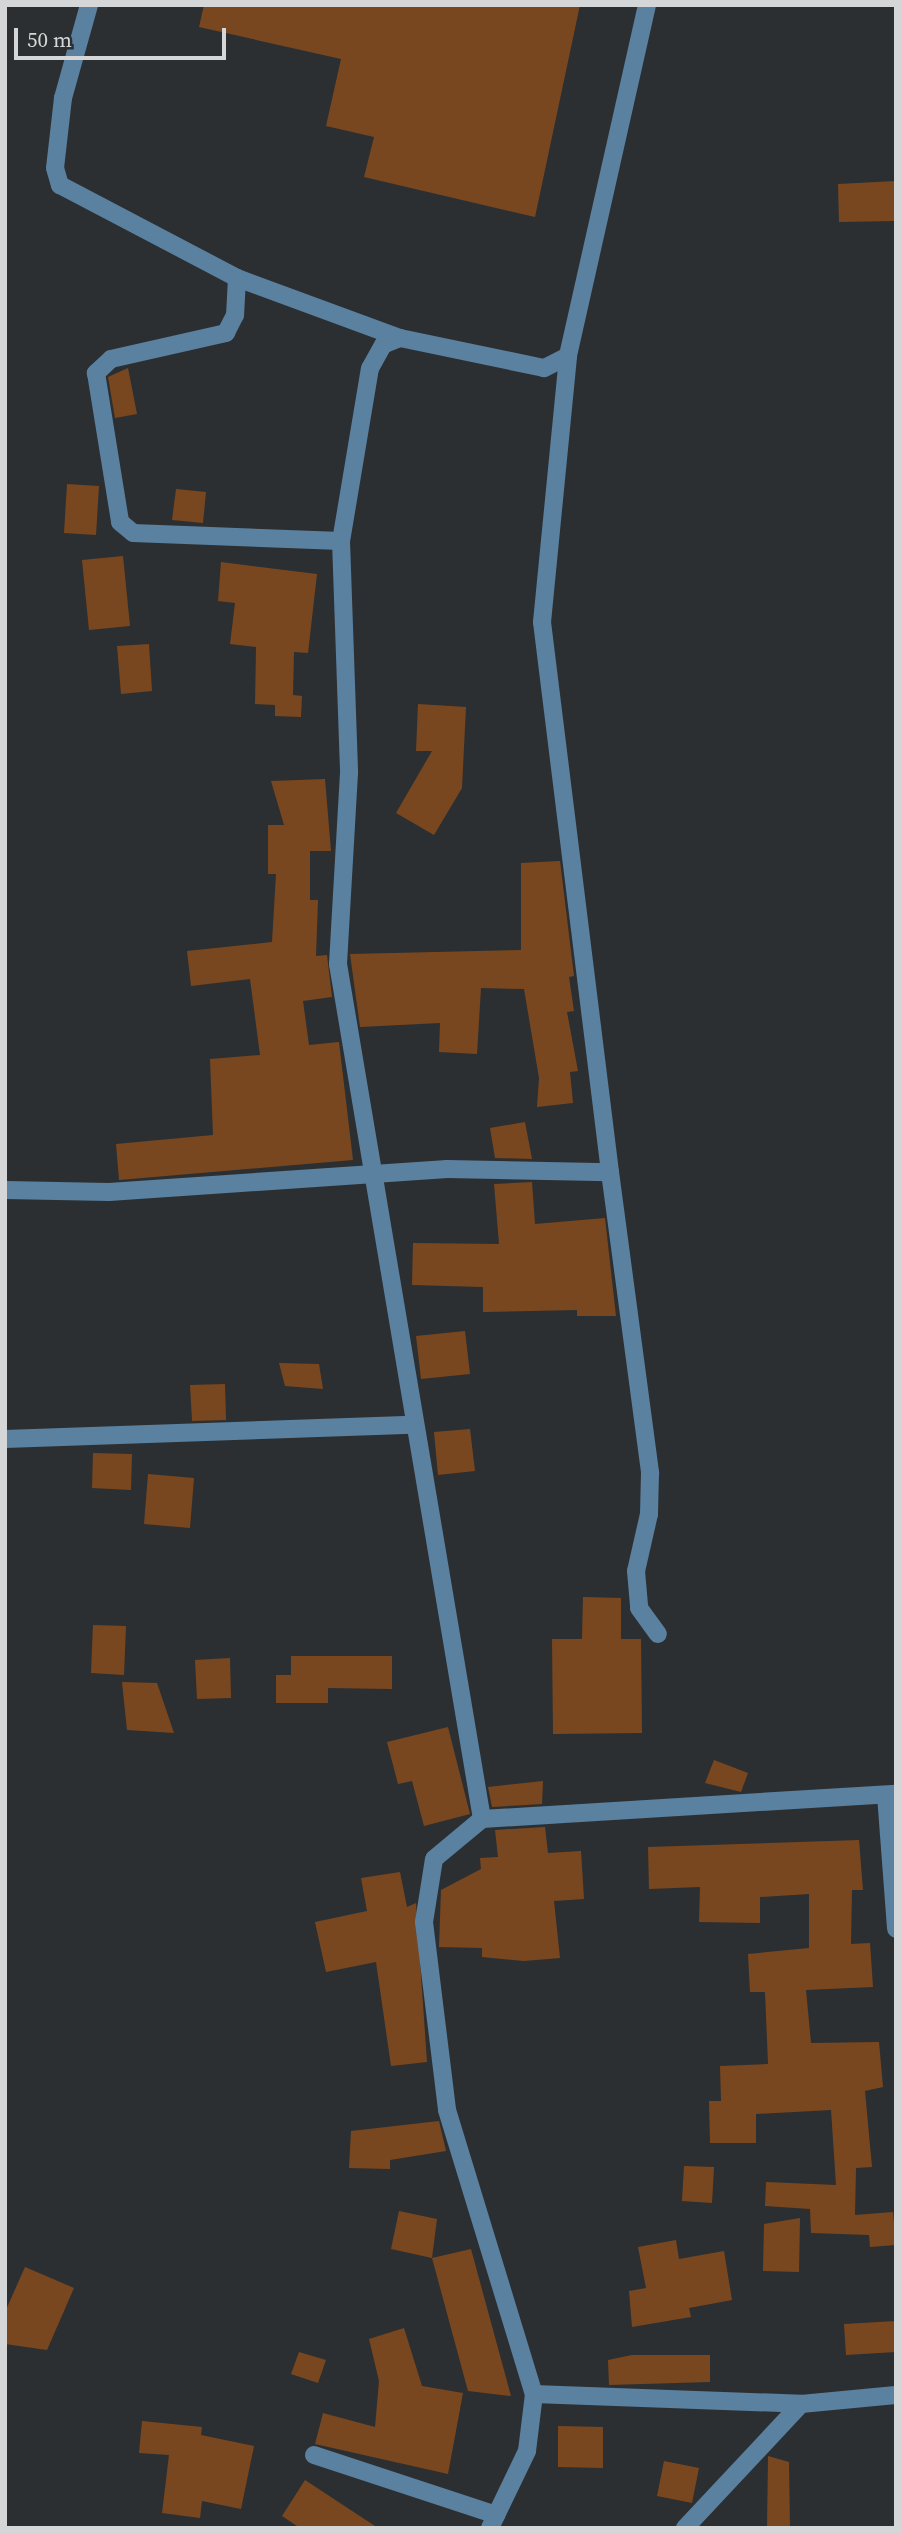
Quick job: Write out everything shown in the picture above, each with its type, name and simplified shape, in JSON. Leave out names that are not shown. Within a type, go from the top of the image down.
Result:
[{"type":"street","points":[[89,5],[63,98],[56,179],[237,278],[400,338],[544,368],[568,356]]},
{"type":"street","points":[[647,5],[568,356],[542,622],[650,1473],[649,1514],[636,1571],[639,1608],[658,1634]]},
{"type":"street","points":[[237,278],[235,315],[226,333],[111,359],[96,373],[120,522],[133,533],[341,541]]},
{"type":"street","points":[[400,338],[383,345],[370,368],[341,541],[349,773],[338,964],[370,1176],[481,1819]]},
{"type":"street","points":[[5,1190],[109,1192],[469,1169],[610,1172]]},
{"type":"street","points":[[5,1439],[412,1425]]},
{"type":"street","points":[[314,2455],[493,2521],[527,2451],[534,2395],[447,2110],[424,1922],[434,1859],[481,1819],[891,1794],[896,1929]]},
{"type":"street","points":[[534,2395],[801,2404],[896,2395]]},
{"type":"street","points":[[685,2528],[801,2404]]},
{"type":"building","points":[[204,5],[580,5],[535,217],[364,177],[374,137],[326,126],[341,59],[199,27]]},
{"type":"building","points":[[896,181],[896,221],[839,222],[838,184]]},
{"type":"building","points":[[128,368],[137,414],[115,418],[108,377]]},
{"type":"building","points":[[67,484],[99,486],[96,535],[64,533]]},
{"type":"building","points":[[176,489],[206,492],[203,523],[172,520]]},
{"type":"building","points":[[123,556],[130,626],[89,630],[82,560]]},
{"type":"building","points":[[221,562],[317,574],[308,653],[294,652],[293,695],[302,696],[301,717],[275,716],[275,705],[255,704],[256,647],[230,644],[235,603],[218,601]]},
{"type":"building","points":[[149,644],[152,691],[121,694],[117,646]]},
{"type":"building","points":[[418,704],[466,707],[462,788],[434,835],[396,813],[432,751],[416,751]]},
{"type":"building","points":[[325,779],[331,851],[310,851],[310,900],[318,900],[316,956],[327,955],[332,997],[303,1001],[309,1045],[339,1042],[353,1160],[119,1180],[116,1144],[213,1135],[210,1059],[260,1055],[250,979],[191,986],[187,951],[272,942],[276,874],[268,874],[268,825],[284,825],[271,781]]},
{"type":"building","points":[[560,861],[574,976],[569,977],[574,1011],[567,1012],[578,1071],[570,1072],[573,1103],[537,1107],[539,1078],[524,989],[481,988],[477,1054],[439,1052],[440,1023],[360,1027],[350,954],[521,950],[521,863]]},
{"type":"building","points":[[525,1122],[532,1159],[495,1158],[490,1128]]},
{"type":"building","points":[[532,1182],[535,1224],[605,1218],[616,1316],[577,1316],[577,1310],[483,1312],[483,1287],[412,1285],[413,1243],[499,1244],[494,1184]]},
{"type":"building","points":[[465,1331],[470,1374],[421,1379],[416,1336]]},
{"type":"building","points":[[279,1363],[319,1364],[323,1389],[285,1386]]},
{"type":"building","points":[[225,1384],[226,1420],[192,1421],[190,1385]]},
{"type":"building","points":[[470,1429],[475,1471],[438,1475],[434,1432]]},
{"type":"building","points":[[93,1453],[132,1454],[131,1490],[92,1488]]},
{"type":"building","points":[[148,1474],[194,1478],[190,1528],[144,1524]]},
{"type":"building","points":[[583,1597],[621,1598],[621,1639],[641,1639],[642,1733],[553,1734],[552,1639],[582,1639]]},
{"type":"building","points":[[93,1625],[126,1626],[124,1675],[91,1673]]},
{"type":"building","points":[[291,1656],[392,1656],[392,1689],[328,1688],[328,1703],[276,1703],[276,1675],[291,1675]]},
{"type":"building","points":[[230,1658],[231,1698],[197,1699],[195,1660]]},
{"type":"building","points":[[122,1682],[157,1683],[174,1733],[127,1730]]},
{"type":"building","points":[[448,1727],[470,1814],[424,1826],[412,1781],[398,1784],[387,1742]]},
{"type":"building","points":[[714,1760],[748,1773],[741,1792],[705,1783]]},
{"type":"building","points":[[543,1781],[542,1804],[492,1807],[488,1787]]},
{"type":"building","points":[[545,1827],[548,1853],[581,1851],[584,1899],[554,1901],[560,1958],[524,1961],[482,1957],[482,1948],[439,1947],[441,1890],[481,1869],[480,1858],[498,1857],[495,1830]]},
{"type":"building","points":[[859,1840],[863,1890],[852,1890],[851,1944],[870,1943],[873,1987],[806,1990],[811,2043],[879,2042],[883,2087],[865,2091],[872,2167],[856,2168],[855,2215],[893,2212],[896,2245],[870,2247],[869,2235],[811,2233],[810,2209],[765,2206],[766,2182],[836,2185],[831,2110],[756,2114],[756,2143],[710,2143],[709,2101],[721,2101],[720,2066],[768,2064],[765,1992],[750,1992],[748,1954],[809,1948],[809,1894],[760,1897],[760,1923],[699,1922],[700,1887],[649,1889],[648,1847]]},
{"type":"building","points":[[400,1872],[407,1907],[416,1903],[427,2062],[391,2066],[376,1962],[326,1972],[315,1922],[367,1911],[361,1878]]},
{"type":"building","points":[[439,2121],[446,2151],[390,2160],[390,2169],[349,2168],[351,2131]]},
{"type":"building","points":[[684,2166],[714,2167],[712,2203],[682,2201]]},
{"type":"building","points":[[399,2211],[437,2219],[432,2258],[391,2249]]},
{"type":"building","points":[[800,2218],[799,2272],[763,2271],[764,2224]]},
{"type":"building","points":[[676,2240],[679,2259],[724,2251],[732,2300],[689,2308],[691,2317],[632,2327],[629,2291],[646,2288],[638,2247]]},
{"type":"building","points":[[471,2249],[511,2396],[468,2391],[432,2258]]},
{"type":"building","points":[[25,2267],[74,2288],[47,2350],[5,2344],[5,2312]]},
{"type":"building","points":[[896,2321],[896,2352],[846,2355],[844,2324]]},
{"type":"building","points":[[404,2328],[422,2386],[463,2393],[448,2474],[315,2444],[323,2413],[375,2427],[379,2381],[369,2339]]},
{"type":"building","points":[[299,2352],[326,2360],[318,2383],[291,2374]]},
{"type":"building","points":[[632,2355],[710,2355],[710,2382],[609,2385],[608,2360]]},
{"type":"building","points":[[142,2421],[202,2427],[201,2435],[254,2446],[241,2509],[202,2501],[200,2518],[162,2513],[169,2455],[139,2453]]},
{"type":"building","points":[[558,2426],[603,2427],[603,2468],[558,2467]]},
{"type":"building","points":[[768,2456],[789,2462],[790,2528],[767,2528]]},
{"type":"building","points":[[664,2461],[699,2468],[692,2503],[657,2496]]},
{"type":"building","points":[[305,2480],[378,2528],[300,2528],[282,2516]]}]
